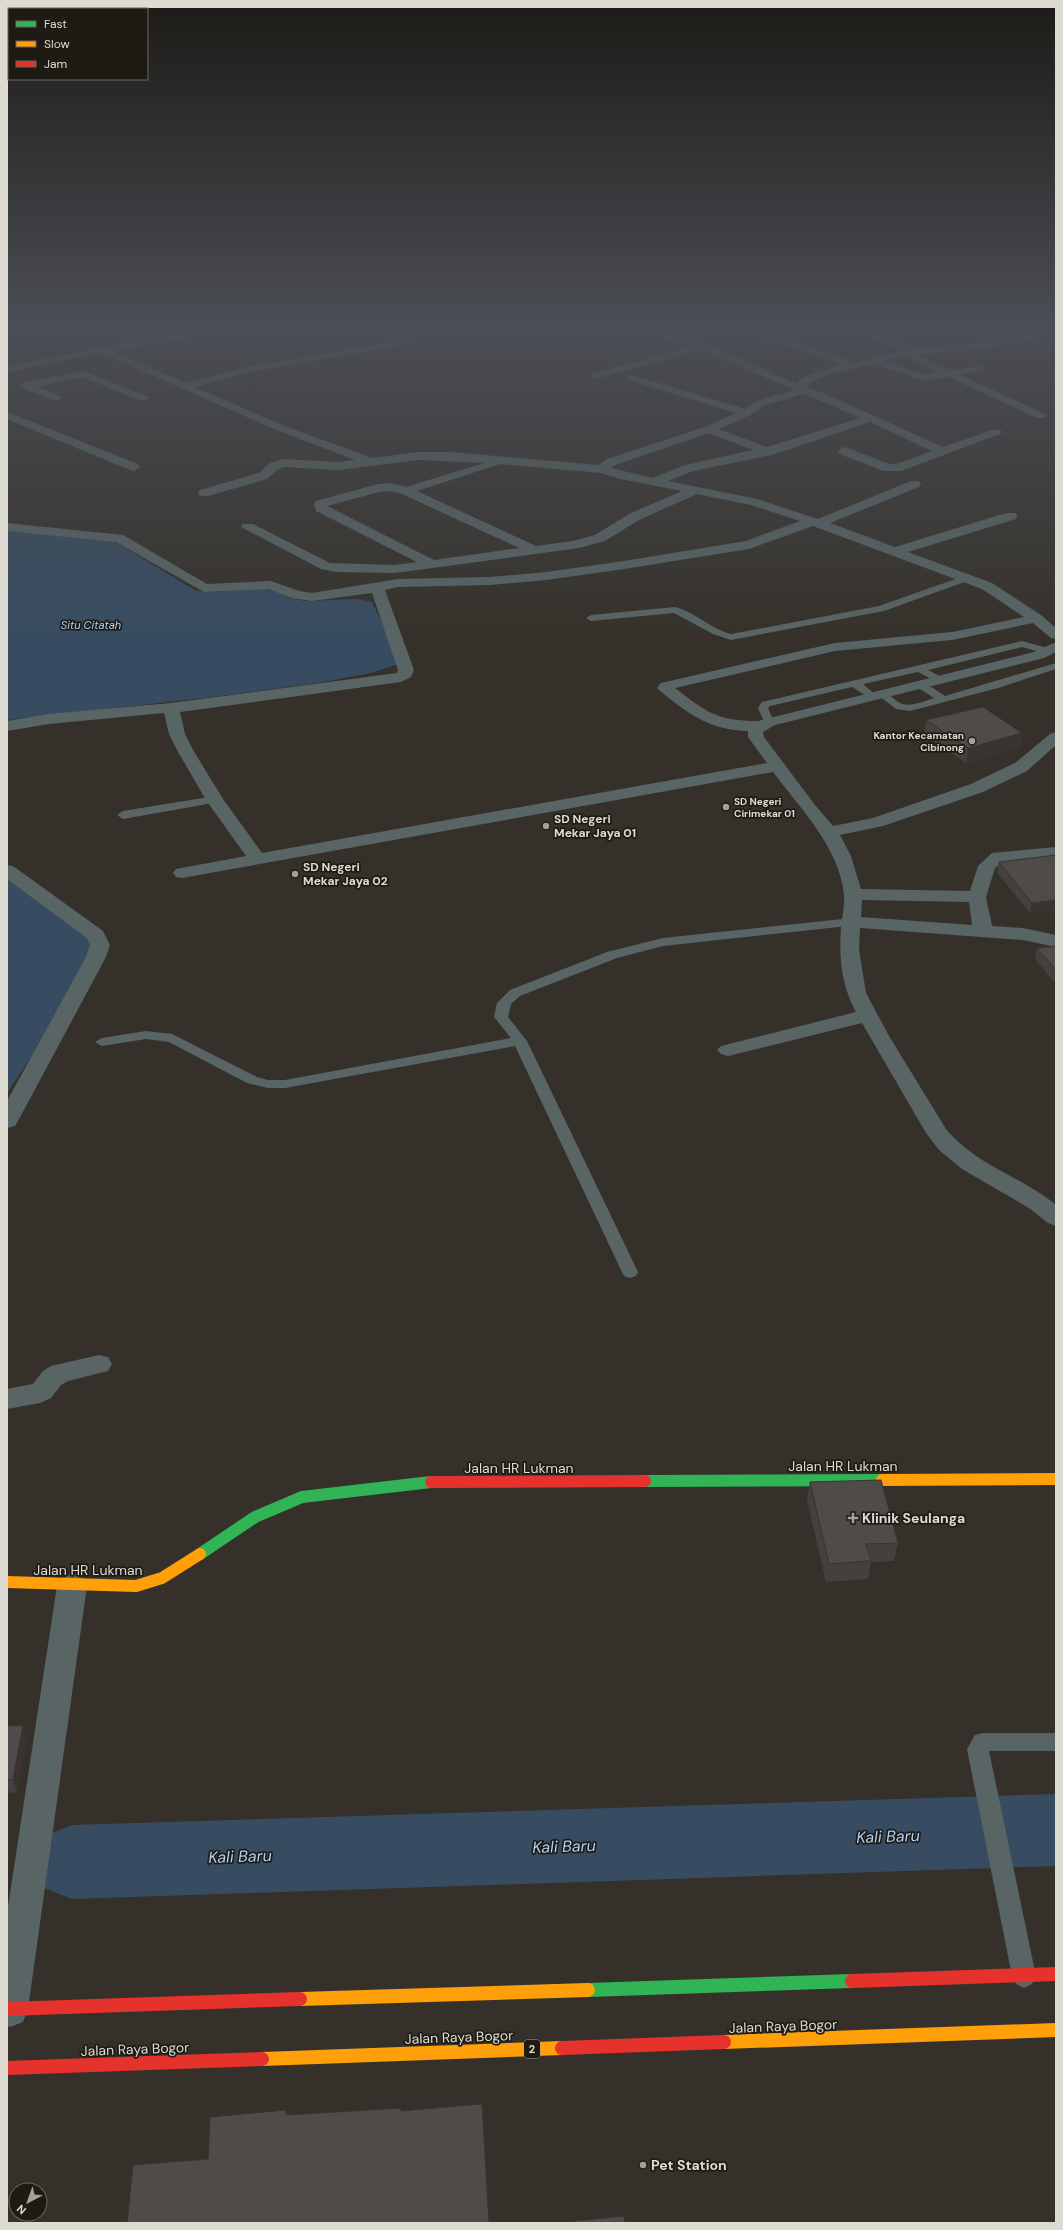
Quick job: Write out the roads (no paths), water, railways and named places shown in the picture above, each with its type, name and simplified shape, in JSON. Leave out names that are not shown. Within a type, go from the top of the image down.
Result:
[{"type":"main road","name":"Jalan HR Lukman","points":[[7,1582],[72,1586],[136,1586],[151,1584],[166,1577],[255,1517],[302,1497],[428,1482],[1056,1479]]},
{"type":"main road","points":[[9,2009],[1056,1974]]},
{"type":"main road","name":"Jalan Raya Bogor","points":[[7,2068],[1056,2030]]},
{"type":"street","points":[[49,432],[134,467]]},
{"type":"street","points":[[292,432],[374,463]]},
{"type":"street","points":[[602,469],[611,462],[700,432]]},
{"type":"street","points":[[717,432],[790,459]]},
{"type":"street","points":[[654,482],[688,468],[765,451],[830,432]]},
{"type":"street","points":[[899,432],[942,451]]},
{"type":"street","points":[[844,451],[887,468],[894,469],[996,432]]},
{"type":"street","points":[[204,493],[263,476],[274,466],[283,463],[308,463],[338,466],[374,463],[418,456],[450,456],[602,469],[694,491],[759,504],[816,522],[987,586],[1036,618],[1054,645],[1039,655],[765,724],[738,727],[713,722],[700,715],[665,688],[666,686],[835,647],[952,636],[986,630],[1036,618]]},
{"type":"street","points":[[406,491],[499,462]]},
{"type":"street","points":[[7,527],[118,538],[126,541],[199,586],[211,589],[271,585],[307,597],[377,588],[409,582],[490,581],[546,576],[624,566],[749,545],[816,522],[915,484]]},
{"type":"street","points":[[434,565],[319,506],[322,502],[378,488],[391,487],[406,491],[536,551]]},
{"type":"street","points":[[248,527],[330,568],[395,569],[434,565],[574,545],[600,538],[634,517],[694,491]]},
{"type":"street","points":[[896,551],[1011,516]]},
{"type":"street","points":[[7,726],[49,719],[170,708],[401,677],[406,674],[406,670],[377,588]]},
{"type":"street","points":[[170,708],[177,734],[185,750],[200,772],[215,800],[257,859]]},
{"type":"street","points":[[765,724],[755,732],[756,737],[809,809],[829,832],[842,856],[851,887],[852,922],[849,950],[856,993],[867,1016],[948,1148],[989,1177],[1035,1201],[1056,1218]]},
{"type":"street","points":[[829,832],[877,822],[977,788],[1021,767],[1056,737]]},
{"type":"street","points":[[182,873],[778,766]]},
{"type":"street","points":[[983,931],[978,897],[987,866],[998,857],[1056,852]]},
{"type":"street","points":[[7,870],[96,935],[100,945],[96,957],[7,1121]]},
{"type":"street","points":[[851,887],[978,897]]},
{"type":"street","points":[[852,922],[1023,934],[1056,941]]},
{"type":"street","points":[[1023,934],[1056,929]]},
{"type":"street","points":[[728,1050],[867,1016]]},
{"type":"street","points":[[7,1399],[30,1396],[42,1391],[52,1378],[60,1373],[99,1364]]},
{"type":"street","points":[[9,2009],[72,1586]]},
{"type":"lane","points":[[591,618],[675,610],[684,612],[722,636],[731,637],[881,609],[969,579]]},
{"type":"lane","points":[[765,724],[763,708],[766,704],[1022,644],[1054,645]]},
{"type":"lane","points":[[854,683],[905,709],[944,700],[1056,666]]},
{"type":"lane","points":[[919,669],[939,680]]},
{"type":"lane","points":[[921,685],[944,700]]},
{"type":"lane","points":[[123,815],[215,800]]},
{"type":"lane","points":[[630,1272],[520,1041],[501,1017],[504,1003],[515,993],[612,955],[663,942],[852,922]]},
{"type":"lane","points":[[102,1042],[146,1035],[172,1038],[252,1080],[268,1084],[285,1084],[520,1041]]},
{"type":"lane","points":[[1024,1976],[978,1749],[983,1742],[1056,1742]]},
{"type":"water","name":"Situ Citatah","points":[[7,530],[108,540],[117,543],[196,591],[215,592],[255,588],[274,590],[289,598],[305,601],[358,599],[372,602],[400,661],[395,665],[371,673],[318,683],[213,697],[7,720]]},
{"type":"water","points":[[7,874],[86,934],[92,942],[90,951],[31,1057],[7,1093]]},
{"type":"waterway","name":"Kali Baru","points":[[72,1862],[1056,1830]]},
{"type":"place","name":"Kantor Kecamatan Cibinong","points":[[972,741]]},
{"type":"place","name":"SD Negeri Cirimekar 01","points":[[726,807]]},
{"type":"place","name":"SD Negeri Mekar Jaya 01","points":[[546,826]]},
{"type":"place","name":"SD Negeri Mekar Jaya 02","points":[[295,874]]},
{"type":"place","name":"Klinik Seulanga","points":[[853,1518]]},
{"type":"place","name":"Pet Station","points":[[643,2165]]}]
